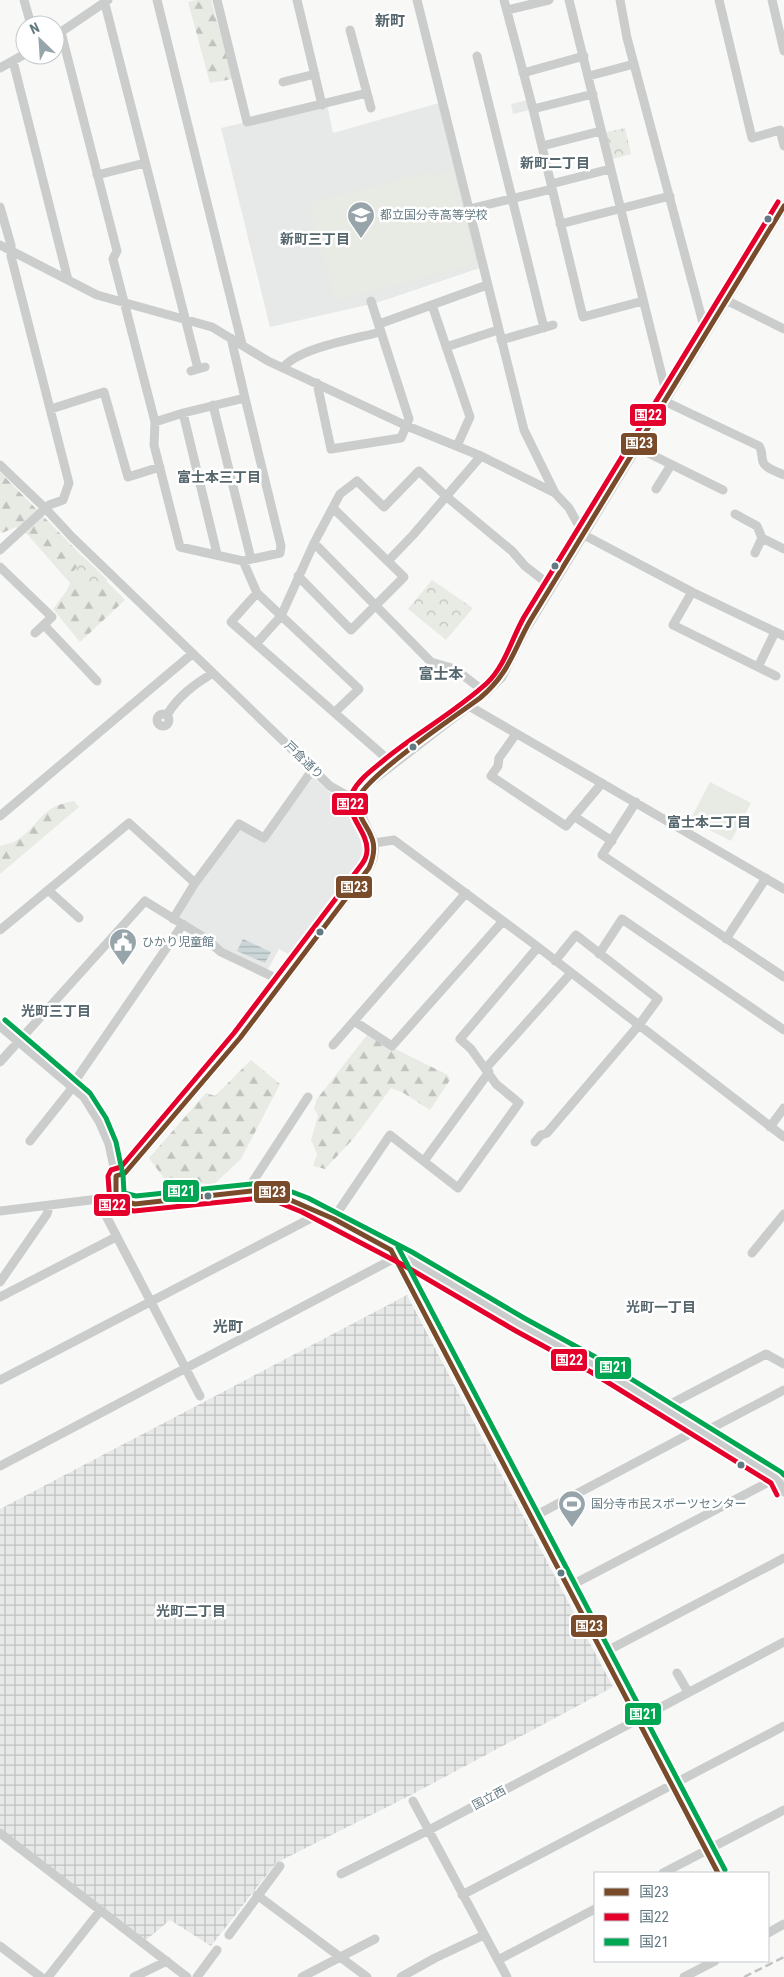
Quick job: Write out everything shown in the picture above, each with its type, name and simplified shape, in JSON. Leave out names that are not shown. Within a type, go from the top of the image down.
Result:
[{"type":"street","points":[[24,0],[28,15]]},
{"type":"street","points":[[157,0],[242,344]]},
{"type":"street","points":[[216,0],[247,122],[367,94]]},
{"type":"street","points":[[297,0],[322,105]]},
{"type":"street","points":[[417,0],[524,430],[555,493],[568,508],[584,535],[692,592],[784,636]]},
{"type":"street","points":[[504,0],[533,109],[583,317],[643,301]]},
{"type":"street","points":[[507,10],[549,0]]},
{"type":"street","points":[[569,0],[666,399],[759,446],[762,450],[763,462],[767,467],[784,476]]},
{"type":"street","points":[[620,0],[634,64],[706,334]]},
{"type":"street","points":[[719,0],[752,138],[782,128],[784,146]]},
{"type":"street","points":[[772,0],[784,51]]},
{"type":"street","points":[[65,29],[106,1],[198,369]]},
{"type":"street","points":[[350,30],[371,108]]},
{"type":"street","points":[[476,56],[544,328]]},
{"type":"street","points":[[523,73],[584,56]]},
{"type":"street","points":[[65,59],[117,251],[113,259],[140,372],[155,422],[154,445],[180,547],[247,560],[280,553],[281,546],[231,338]]},
{"type":"street","points":[[0,68],[13,61],[68,280]]},
{"type":"street","points":[[589,76],[634,64]]},
{"type":"street","points":[[283,82],[315,74]]},
{"type":"street","points":[[533,109],[593,94]]},
{"type":"street","points":[[542,146],[601,131]]},
{"type":"street","points":[[97,175],[145,163]]},
{"type":"street","points":[[469,209],[511,199],[610,169]]},
{"type":"street","points":[[560,224],[670,196]]},
{"type":"street","points":[[116,1176],[125,1173],[209,1076],[369,868],[374,856],[374,843],[360,813],[358,797],[368,784],[486,693],[502,677],[525,631],[784,206]]},
{"type":"street","points":[[0,207],[69,483],[63,500],[45,508],[0,550]]},
{"type":"street","points":[[0,245],[97,295],[212,327],[283,368],[408,426],[481,456],[555,493]]},
{"type":"street","points":[[283,368],[288,361],[304,353],[380,328],[432,305],[487,285]]},
{"type":"street","points":[[726,300],[784,329]]},
{"type":"street","points":[[317,383],[330,449],[401,438],[408,426],[409,419],[372,301]]},
{"type":"street","points":[[432,305],[470,417],[458,446]]},
{"type":"street","points":[[501,340],[553,325]]},
{"type":"street","points":[[446,347],[498,330]]},
{"type":"street","points":[[51,409],[104,392],[128,478],[160,467]]},
{"type":"street","points":[[155,422],[244,398]]},
{"type":"street","points":[[213,406],[247,560],[257,593],[360,689],[335,712]]},
{"type":"street","points":[[183,413],[216,554]]},
{"type":"street","points":[[636,447],[723,490]]},
{"type":"street","points":[[388,561],[447,497],[481,456]]},
{"type":"street","name":"戸倉通り","points":[[0,465],[192,654],[313,769],[337,791],[358,797]]},
{"type":"street","points":[[656,489],[672,465]]},
{"type":"street","points":[[256,644],[281,616],[298,576],[340,494],[357,481],[384,507],[419,470],[447,497],[512,550],[525,566],[552,587]]},
{"type":"street","points":[[298,576],[351,630],[404,577],[333,508]]},
{"type":"street","points":[[735,514],[757,526],[762,538],[784,549]]},
{"type":"street","points":[[755,553],[762,538]]},
{"type":"street","points":[[314,543],[431,662],[455,669],[486,693]]},
{"type":"street","points":[[0,567],[52,617],[35,633]]},
{"type":"street","points":[[692,592],[673,625],[776,676]]},
{"type":"street","points":[[257,593],[231,622],[392,764]]},
{"type":"street","points":[[44,625],[96,681]]},
{"type":"street","points":[[758,667],[774,632]]},
{"type":"street","points":[[0,816],[192,654]]},
{"type":"street","points":[[167,715],[179,698],[213,673]]},
{"type":"street","points":[[469,706],[784,889]]},
{"type":"street","points":[[516,734],[499,758],[498,766],[491,776],[566,826],[602,783]]},
{"type":"street","points":[[173,919],[195,883],[239,824],[264,838],[313,769]]},
{"type":"street","points":[[636,802],[602,855],[784,977]]},
{"type":"street","points":[[575,817],[612,840]]},
{"type":"street","points":[[0,930],[129,823],[195,883]]},
{"type":"street","points":[[374,843],[394,840],[538,947],[784,1137]]},
{"type":"street","points":[[726,939],[766,878]]},
{"type":"street","points":[[48,890],[79,918]]},
{"type":"street","points":[[333,1045],[466,893]]},
{"type":"street","points":[[0,1062],[145,901],[205,938],[221,952],[282,981]]},
{"type":"street","points":[[599,954],[622,919],[784,1030]]},
{"type":"street","points":[[354,1021],[392,1046],[503,921]]},
{"type":"street","points":[[30,1141],[73,1087],[182,924]]},
{"type":"street","points":[[535,1142],[540,1136],[547,1133],[639,1025],[658,999],[576,936],[555,961]]},
{"type":"street","points":[[333,1219],[390,1135],[458,1188],[518,1103],[496,1084],[488,1070],[460,1039],[538,947]]},
{"type":"street","points":[[424,1161],[488,1070],[571,973]]},
{"type":"street","points":[[0,1026],[84,1097],[103,1129],[109,1144],[116,1176],[116,1199]]},
{"type":"street","points":[[246,1192],[308,1097]]},
{"type":"street","points":[[770,1127],[784,1108]]},
{"type":"street","points":[[0,1211],[101,1199],[116,1199],[135,1204],[261,1190],[272,1192],[333,1219],[468,1292],[520,1325],[596,1365],[663,1408],[780,1476],[784,1492]]},
{"type":"street","points":[[101,1199],[104,1212],[116,1237],[200,1396]]},
{"type":"street","points":[[0,1282],[47,1214],[49,1206]]},
{"type":"street","points":[[0,1380],[321,1213]]},
{"type":"street","points":[[752,1252],[784,1214]]},
{"type":"street","points":[[0,1297],[116,1237]]},
{"type":"street","points":[[390,1250],[717,1872]]},
{"type":"street","points":[[0,1466],[395,1258]]},
{"type":"street","points":[[663,1408],[766,1354],[784,1364]]},
{"type":"street","points":[[531,1518],[784,1390]]},
{"type":"street","points":[[568,1587],[780,1476]]},
{"type":"street","points":[[603,1653],[784,1558]]},
{"type":"street","name":"国立西","points":[[341,1874],[784,1642]]},
{"type":"street","points":[[677,1672],[688,1692]]},
{"type":"street","points":[[462,1895],[784,1726]]},
{"type":"street","points":[[413,1801],[507,1977]]},
{"type":"street","points":[[665,1872],[784,1810]]},
{"type":"street","points":[[0,1834],[187,1977]]},
{"type":"street","points":[[229,1935],[280,1866]]},
{"type":"street","points":[[258,1895],[367,1977]]},
{"type":"street","points":[[498,1960],[594,1910]]},
{"type":"street","points":[[48,1977],[100,1911]]},
{"type":"street","points":[[769,1932],[784,1924]]},
{"type":"street","points":[[401,1977],[435,1958],[484,1935]]},
{"type":"street","points":[[302,1977],[375,1939]]},
{"type":"street","points":[[0,1946],[41,1977]]},
{"type":"street","points":[[197,1977],[217,1950]]},
{"type":"street","points":[[134,1977],[166,1961]]},
{"type":"street","points":[[684,1977],[713,1962]]},
{"type":"shaded area","points":[[528,100],[530,110],[513,114],[511,104]]},
{"type":"shaded area","name":"都立国分寺高等学校","points":[[439,103],[480,268],[376,303],[270,327],[221,128],[327,104],[333,133]]},
{"type":"shaded area","points":[[313,777],[349,810],[364,835],[368,855],[360,872],[292,956],[279,949],[267,971],[222,948],[178,915],[239,828],[265,842]]},
{"type":"shaded area","points":[[243,939],[271,952],[265,963],[237,951]]},
{"type":"shaded area","points":[[407,1295],[613,1687],[411,1795],[276,1863],[211,1946],[170,1920],[146,1940],[0,1828],[0,1509]]},
{"type":"green space","points":[[211,0],[233,79],[210,83],[188,2]]},
{"type":"green space","points":[[625,128],[631,154],[610,160],[603,133]]},
{"type":"green space","points":[[452,170],[474,258],[469,266],[335,301],[310,208],[315,201],[430,171],[431,175]]},
{"type":"green space","points":[[0,472],[125,600],[80,642],[53,609],[70,583],[28,535],[16,527],[2,533],[0,531]]},
{"type":"green space","points":[[86,559],[107,580],[93,595],[71,573]]},
{"type":"green space","points":[[432,580],[473,608],[446,640],[408,609]]},
{"type":"green space","points":[[710,782],[751,803],[731,841],[690,820]]},
{"type":"green space","points":[[74,801],[79,807],[0,874],[0,846],[19,839],[54,807]]},
{"type":"green space","points":[[367,1035],[448,1075],[450,1080],[430,1110],[402,1092],[391,1088],[354,1138],[325,1169],[313,1166],[317,1154],[311,1140],[318,1116],[314,1108],[317,1099]]},
{"type":"green space","points":[[251,1060],[280,1084],[241,1159],[211,1187],[199,1181],[166,1181],[149,1158],[206,1093],[215,1096]]},
{"type":"railway","points":[[744,1977],[784,1957]]},
{"type":"transit line","name":"国22","points":[[777,1495],[771,1483],[591,1372],[516,1331],[405,1266],[302,1212],[270,1199],[261,1198],[134,1211],[113,1206],[110,1203],[108,1176],[111,1170],[121,1167],[234,1033],[363,862],[367,854],[366,843],[350,807],[352,793],[358,783],[397,750],[475,694],[499,668],[524,617],[778,202]]},
{"type":"transit line","name":"国23","points":[[717,1872],[391,1250],[334,1219],[272,1192],[261,1190],[135,1204],[116,1199],[116,1176],[125,1173],[240,1038],[369,868],[374,846],[358,809],[358,800],[363,790],[392,763],[480,698],[498,680],[530,621],[784,206]]},
{"type":"transit line","name":"国21","points":[[5,1020],[90,1093],[106,1118],[116,1142],[123,1175],[124,1193],[136,1196],[261,1183],[274,1185],[308,1198],[412,1252],[524,1318],[599,1359],[784,1475]]},
{"type":"transit line","name":"国21","points":[[398,1247],[725,1870]]},
{"type":"place","name":"都立国分寺高等学校","points":[[361,239]]},
{"type":"place","name":"ひかり児童館","points":[[123,966]]},
{"type":"place","name":"国分寺市民スポーツセンター","points":[[572,1528]]},
{"type":"district","name":"新町","points":[[390,21]]},
{"type":"district","name":"新町二丁目","points":[[555,163]]},
{"type":"district","name":"新町三丁目","points":[[315,239]]},
{"type":"district","name":"富士本三丁目","points":[[219,477]]},
{"type":"district","name":"富士本","points":[[441,674]]},
{"type":"district","name":"富士本二丁目","points":[[709,822]]},
{"type":"district","name":"光町三丁目","points":[[56,1011]]},
{"type":"district","name":"光町一丁目","points":[[661,1307]]},
{"type":"district","name":"光町","points":[[228,1327]]},
{"type":"district","name":"光町二丁目","points":[[191,1611]]}]
